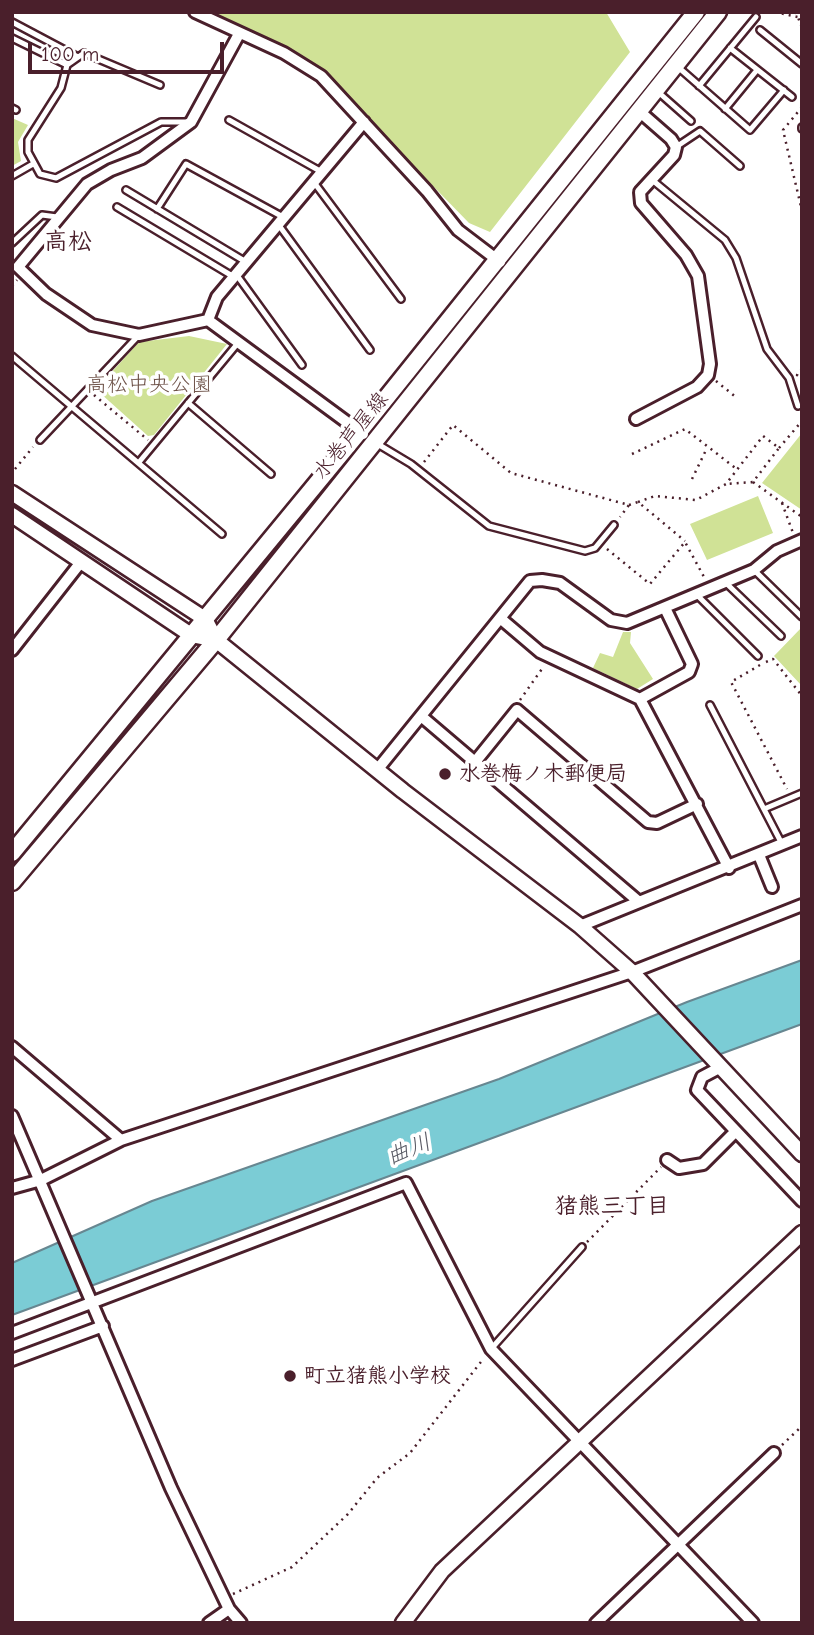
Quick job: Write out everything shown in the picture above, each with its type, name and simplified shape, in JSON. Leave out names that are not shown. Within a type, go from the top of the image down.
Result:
[{"type":"main road","name":"水巻芦屋線","points":[[12,883],[216,640],[374,442],[696,12]]},
{"type":"main road","name":"水巻芦屋線","points":[[12,853],[359,432],[639,111],[718,12]]},
{"type":"street","points":[[195,12],[284,53],[321,76],[458,230],[504,266]]},
{"type":"street","points":[[239,34],[191,122],[142,158],[111,170],[87,184],[57,217],[19,267],[46,294],[92,325],[139,335],[208,320],[374,442]]},
{"type":"street","points":[[636,419],[697,387],[708,375],[710,364],[698,276],[686,255],[641,203],[640,192],[674,155],[676,147],[639,111]]},
{"type":"street","points":[[208,320],[217,298],[235,275],[364,122]]},
{"type":"street","points":[[12,493],[205,619],[216,640],[377,770],[580,926],[632,972],[802,1154]]},
{"type":"street","points":[[12,515],[191,635],[216,640]]},
{"type":"street","points":[[377,770],[530,581],[560,583],[611,620],[627,623],[754,570],[777,551],[799,541]]},
{"type":"street","points":[[12,650],[81,562]]},
{"type":"street","points":[[640,699],[689,672],[692,664],[665,608]]},
{"type":"street","points":[[500,618],[540,652],[640,699],[729,868]]},
{"type":"street","points":[[475,762],[517,710],[648,822],[657,823],[697,804]]},
{"type":"street","points":[[421,716],[638,901]]},
{"type":"street","points":[[580,926],[638,901],[729,868],[802,836]]},
{"type":"street","points":[[759,855],[772,887]]},
{"type":"street","points":[[12,1188],[41,1180],[121,1140],[632,972],[802,905]]},
{"type":"street","points":[[12,1047],[121,1140]]},
{"type":"street","points":[[717,1065],[702,1077],[696,1090],[802,1201]]},
{"type":"street","points":[[12,1116],[63,1230],[171,1489],[229,1609],[241,1623]]},
{"type":"street","points":[[667,1160],[679,1168],[703,1164],[736,1132]]},
{"type":"street","points":[[12,1334],[406,1183],[491,1349],[753,1623]]},
{"type":"street","points":[[403,1623],[442,1571],[802,1233]]},
{"type":"street","points":[[12,1360],[103,1326]]},
{"type":"street","points":[[596,1623],[775,1453]]},
{"type":"street","points":[[209,1623],[229,1609]]},
{"type":"lane","points":[[699,86],[756,17]]},
{"type":"lane","points":[[12,22],[78,58]]},
{"type":"lane","points":[[760,30],[802,64]]},
{"type":"lane","points":[[12,38],[67,65]]},
{"type":"lane","points":[[730,48],[792,97]]},
{"type":"lane","points":[[160,85],[84,53],[67,65],[61,88],[28,140],[33,164],[40,174],[56,178],[160,122],[191,122]]},
{"type":"lane","points":[[676,65],[750,130],[784,90]]},
{"type":"lane","points":[[725,109],[757,69]]},
{"type":"lane","points":[[656,90],[691,121]]},
{"type":"lane","points":[[229,120],[320,171]]},
{"type":"lane","points":[[676,147],[700,131],[740,166]]},
{"type":"lane","points":[[12,176],[33,164]]},
{"type":"lane","points":[[157,209],[186,164],[281,221],[370,350]]},
{"type":"lane","points":[[651,178],[725,240],[736,258],[767,349],[789,378],[798,406]]},
{"type":"lane","points":[[313,181],[401,299]]},
{"type":"lane","points":[[126,190],[246,262]]},
{"type":"lane","points":[[117,207],[235,275],[302,365]]},
{"type":"lane","points":[[12,243],[42,215],[57,217]]},
{"type":"lane","points":[[40,440],[139,335]]},
{"type":"lane","points":[[140,461],[240,341]]},
{"type":"lane","points":[[12,356],[140,461],[222,534]]},
{"type":"lane","points":[[188,403],[271,474]]},
{"type":"lane","points":[[374,442],[417,470],[489,526],[585,551],[599,543],[614,525]]},
{"type":"lane","points":[[754,570],[802,617]]},
{"type":"lane","points":[[726,583],[780,636]]},
{"type":"lane","points":[[697,595],[758,656]]},
{"type":"lane","points":[[710,705],[782,844]]},
{"type":"lane","points":[[764,809],[802,793]]},
{"type":"lane","points":[[491,1349],[582,1247]]},
{"type":"path","points":[[775,12],[800,18]]},
{"type":"path","points":[[796,12],[802,28]]},
{"type":"path","points":[[802,107],[783,130],[802,211]]},
{"type":"path","points":[[802,369],[797,375],[802,379]]},
{"type":"path","points":[[708,375],[737,398]]},
{"type":"path","points":[[88,390],[153,445]]},
{"type":"path","points":[[753,482],[802,421]]},
{"type":"path","points":[[417,470],[453,425],[511,473],[629,505],[656,496],[696,500],[726,484],[763,436],[779,448]]},
{"type":"path","points":[[632,454],[685,429],[738,470]]},
{"type":"path","points":[[15,469],[40,440]]},
{"type":"path","points":[[692,479],[708,446]]},
{"type":"path","points":[[726,484],[753,482],[802,517]]},
{"type":"path","points":[[781,501],[799,541]]},
{"type":"path","points":[[638,502],[685,542],[710,589]]},
{"type":"path","points":[[614,525],[629,505]]},
{"type":"path","points":[[599,543],[650,584],[685,542]]},
{"type":"path","points":[[517,710],[519,701],[551,657]]},
{"type":"path","points":[[792,798],[731,682],[772,659],[801,693]]},
{"type":"path","points":[[582,1247],[667,1160]]},
{"type":"path","points":[[224,1598],[292,1567],[302,1558],[348,1514],[377,1478],[410,1453],[491,1349]]},
{"type":"path","points":[[775,1453],[802,1426]]},
{"type":"green space","points":[[208,12],[606,12],[630,52],[490,232],[469,223],[358,109],[325,71],[287,47]]},
{"type":"green space","points":[[12,118],[28,125],[18,142],[21,161],[12,166]]},
{"type":"green space","name":"高松中央公園","points":[[189,336],[227,344],[154,435],[148,436],[100,393],[100,385],[139,342]]},
{"type":"green space","points":[[802,433],[802,510],[762,483]]},
{"type":"green space","points":[[758,496],[773,533],[707,560],[690,524]]},
{"type":"green space","points":[[802,627],[802,684],[801,685],[774,656]]},
{"type":"green space","points":[[623,632],[631,632],[630,643],[653,679],[637,689],[593,668],[600,653],[613,657]]},
{"type":"water","name":"曲川","points":[[802,960],[802,1024],[12,1315],[12,1263],[152,1201],[499,1079],[687,1002]]},
{"type":"place","name":"水巻梅ノ木郵便局","points":[[445,774]]},
{"type":"place","name":"町立猪熊小学校","points":[[290,1376]]},
{"type":"district","name":"高松","points":[[68,242]]},
{"type":"district","name":"猪熊三丁目","points":[[612,1206]]}]
